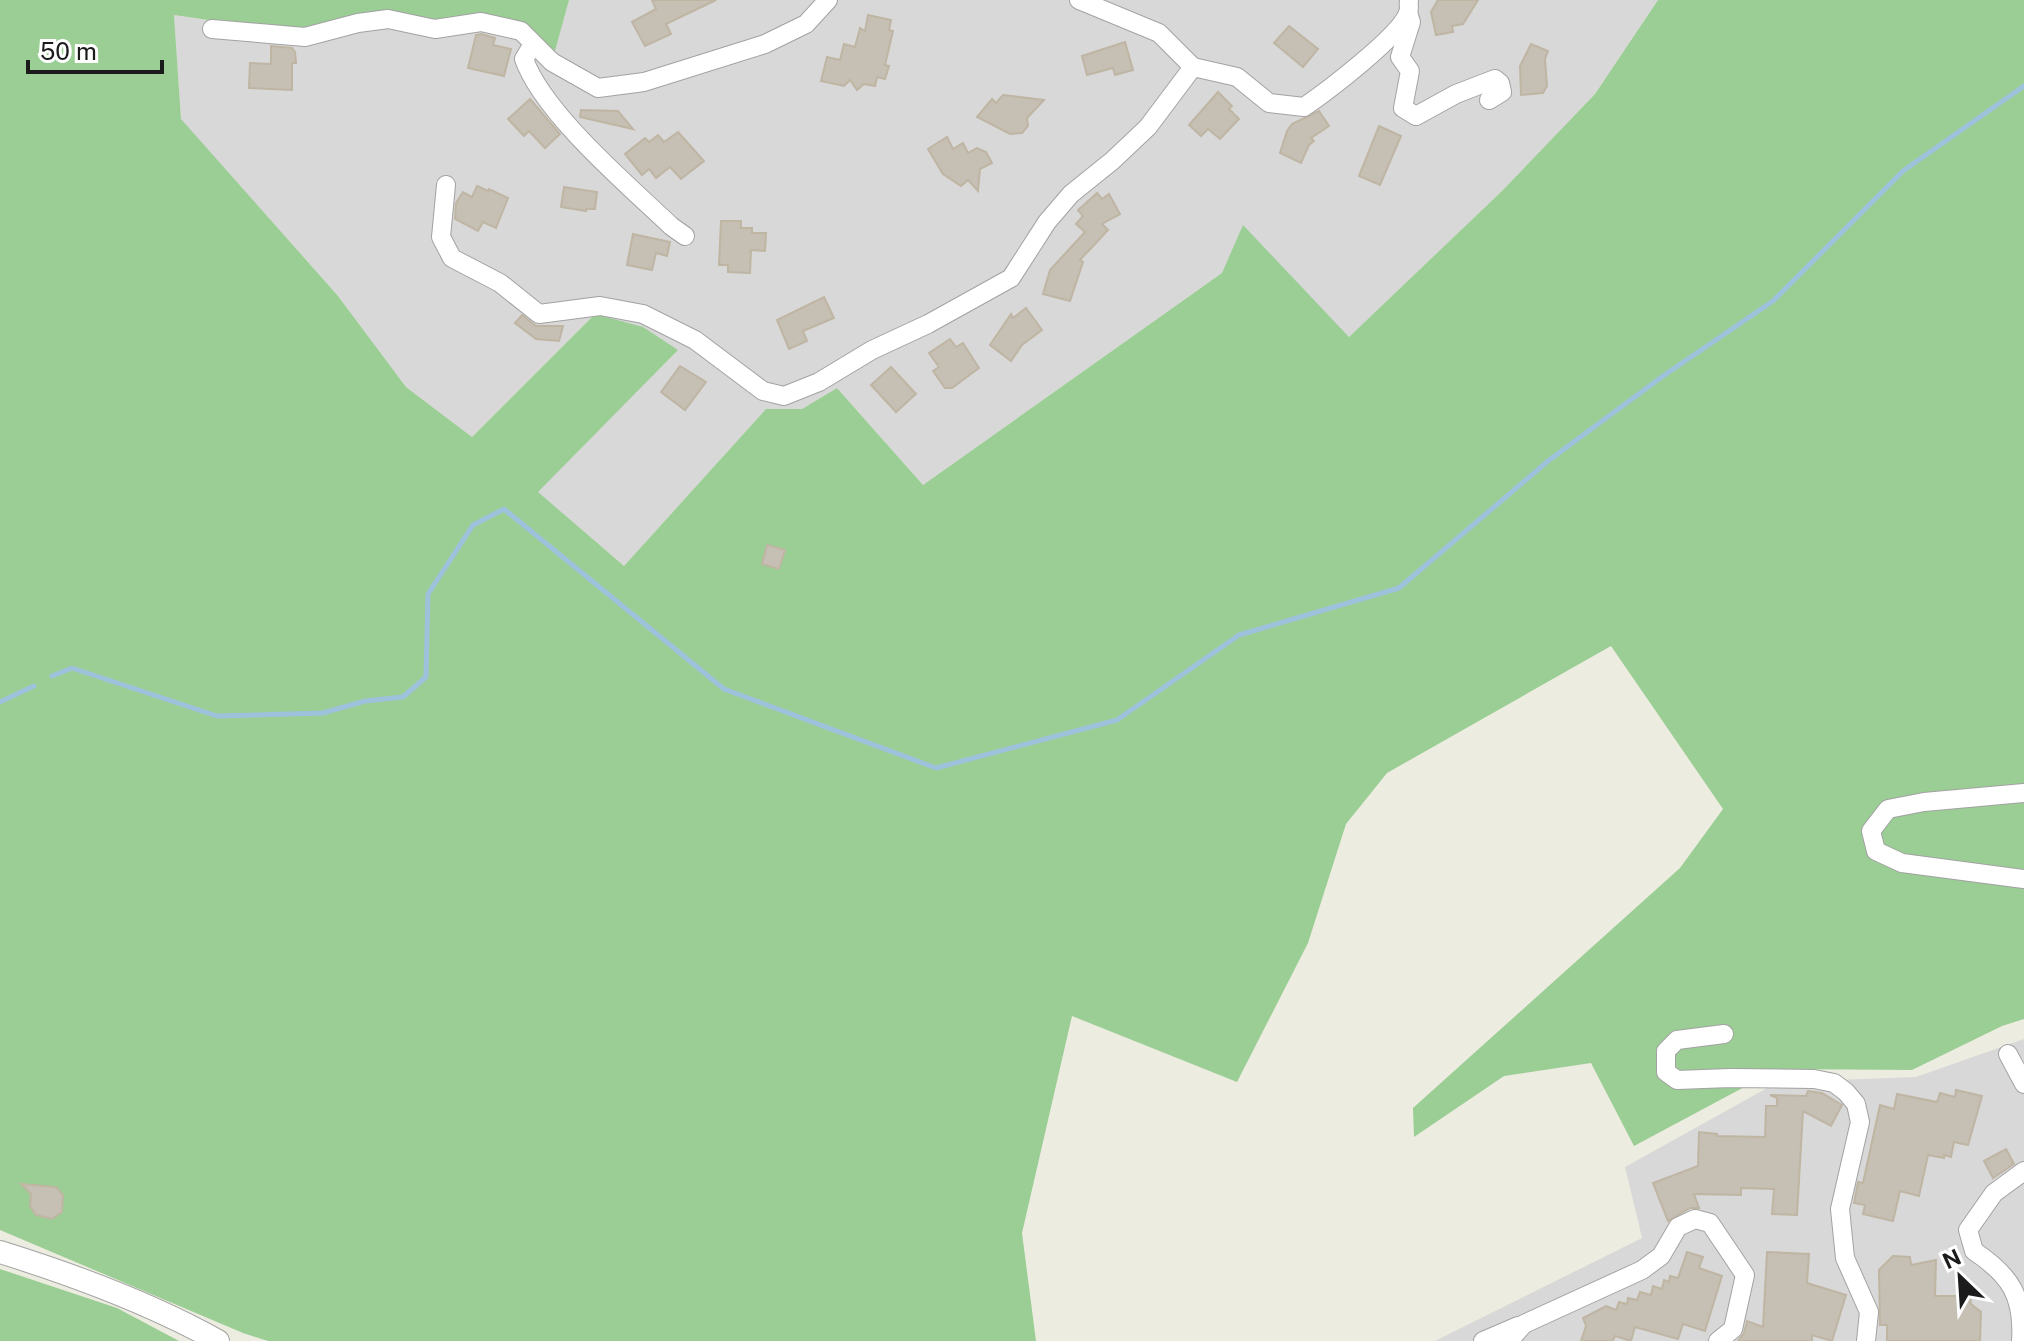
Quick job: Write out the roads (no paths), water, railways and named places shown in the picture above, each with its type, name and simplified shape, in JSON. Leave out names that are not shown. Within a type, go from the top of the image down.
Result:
[{"type":"street","points":[[212,29],[305,37],[388,19],[435,29],[481,22],[521,31],[552,62],[598,88],[644,82],[765,44],[806,24],[828,0]]},
{"type":"street","points":[[1079,0],[1159,33],[1193,67],[1237,77],[1269,103],[1304,107],[1342,80],[1391,34],[1408,7]]},
{"type":"street","points":[[1408,7],[1411,22],[1400,57],[1410,71],[1403,108],[1416,116],[1456,94],[1495,79],[1500,83],[1502,92],[1489,100]]},
{"type":"street","points":[[533,44],[524,59],[530,77],[619,176],[685,236]]},
{"type":"street","points":[[446,185],[441,237],[452,258],[500,283],[539,314],[600,306],[643,314],[695,340],[763,391],[784,396],[819,382],[872,350],[928,324],[1011,278],[1047,222],[1071,194],[1148,127],[1193,67]]},
{"type":"street","points":[[2024,793],[1924,802],[1888,809],[1871,831],[1876,851],[1902,863],[2024,879]]},
{"type":"street","points":[[1724,1034],[1677,1040],[1666,1051],[1666,1072],[1677,1080],[1814,1079],[1834,1083],[1856,1104],[1860,1122],[1840,1209],[1845,1258],[1869,1312],[1866,1341]]},
{"type":"street","points":[[2008,1054],[2024,1084]]},
{"type":"street","points":[[2021,1341],[2021,1302],[1999,1268],[1974,1251],[1968,1230],[1994,1193],[2024,1171]]},
{"type":"street","points":[[1483,1341],[1642,1270],[1661,1256],[1678,1227],[1695,1219],[1710,1223],[1745,1275],[1733,1329],[1718,1341]]},
{"type":"street","points":[[0,1252],[52,1268],[188,1324],[218,1341]]},
{"type":"street","points":[[1509,1341],[1524,1324]]},
{"type":"waterway","points":[[52,676],[72,668],[217,716],[323,713],[365,701],[403,697],[426,677],[428,594],[473,525],[504,509],[724,689],[936,768],[1117,720],[1239,635],[1399,588],[1548,461],[1663,376],[1773,301],[1903,171],[2024,86]]},
{"type":"waterway","points":[[0,702],[34,686]]}]
